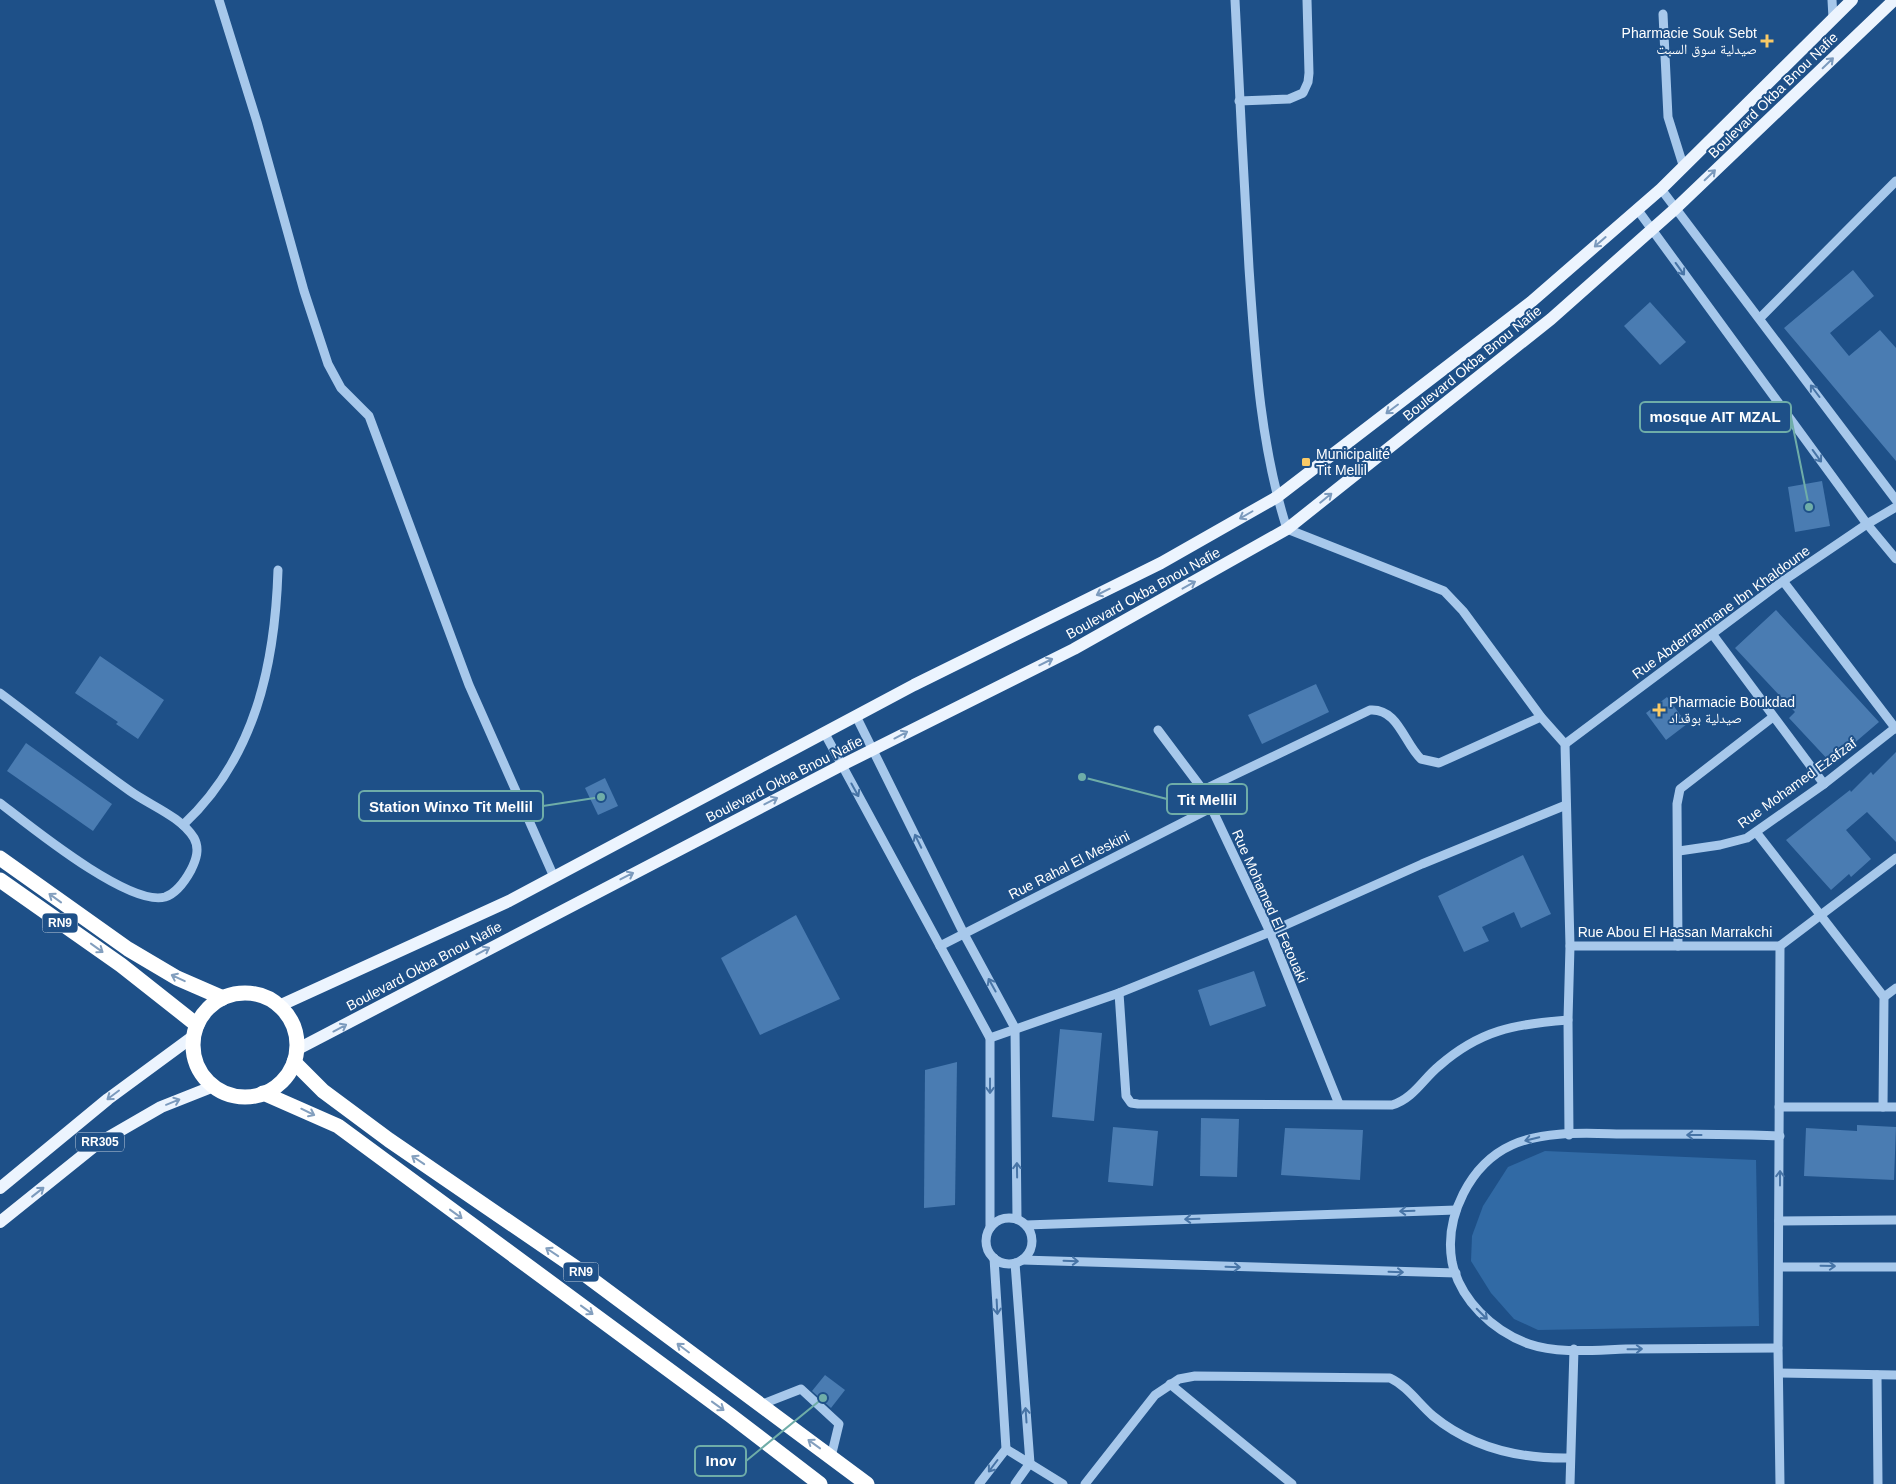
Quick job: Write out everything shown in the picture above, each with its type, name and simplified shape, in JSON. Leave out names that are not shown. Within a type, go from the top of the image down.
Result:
[{"type":"highway","name":"RN9","points":[[0,858],[141,958],[178,978],[223,998]]},
{"type":"highway","name":"RN9","points":[[0,880],[121,965],[196,1030]]},
{"type":"highway","points":[[237,993],[252,993],[267,998],[279,1006],[293,1026],[295,1056],[279,1084],[263,1093],[238,1096],[214,1086],[198,1066],[194,1048],[196,1030],[208,1009],[223,998],[237,993]]},
{"type":"highway","name":"RN9","points":[[295,1056],[323,1091],[389,1140],[579,1270],[867,1484]]},
{"type":"highway","name":"RN9","points":[[263,1093],[338,1126],[730,1415],[820,1484]]},
{"type":"main road","name":"Boulevard Okba Bnou Nafie","points":[[279,1006],[510,901],[824,732],[1161,564],[1277,497],[1531,302],[1661,190],[1683,165],[1852,0]]},
{"type":"main road","name":"Boulevard Okba Bnou Nafie","points":[[295,1056],[842,765],[1074,649],[1287,529],[1551,319],[1675,209],[1894,0]]},
{"type":"main road","name":"RR305","points":[[0,1188],[196,1030]]},
{"type":"main road","name":"RR305","points":[[0,1222],[97,1144],[161,1107],[214,1086]]},
{"type":"street","points":[[219,0],[257,122],[304,291],[328,364],[341,388],[369,416],[469,685],[554,877]]},
{"type":"street","points":[[1235,0],[1239,101],[1255,362],[1264,436],[1277,497],[1287,529],[1444,591],[1463,611],[1541,717],[1565,744],[1570,946],[1568,1020],[1569,1135]]},
{"type":"street","points":[[1239,101],[1289,98],[1302,93],[1308,82],[1309,73],[1307,0]]},
{"type":"street","points":[[1832,0],[1834,18]]},
{"type":"street","points":[[1662,14],[1668,117],[1683,165]]},
{"type":"street","points":[[1760,318],[1896,181]]},
{"type":"street","points":[[1661,190],[1760,318],[1896,500]]},
{"type":"street","points":[[1637,210],[1867,524],[1896,559]]},
{"type":"street","name":"Rue Abderrahmane Ibn Khaldoune","points":[[1565,744],[1783,582],[1867,524],[1896,507]]},
{"type":"street","points":[[183,825],[196,813],[221,780],[246,739],[254,718],[267,672],[277,616],[278,570]]},
{"type":"street","points":[[1783,582],[1895,728]]},
{"type":"street","points":[[1713,635],[1824,784]]},
{"type":"street","points":[[0,692],[130,791],[183,825],[195,840],[198,848],[196,859],[191,871],[173,893],[164,897],[147,897],[83,866],[0,803]]},
{"type":"street","points":[[1203,790],[1370,710],[1380,709],[1386,712],[1394,719],[1421,759],[1439,763],[1541,717]]},
{"type":"street","points":[[856,716],[964,934],[1015,1028],[1018,1219]]},
{"type":"street","points":[[1678,946],[1679,851],[1677,804],[1680,789],[1773,717]]},
{"type":"street","name":"Rue Mohamed Ezafzaf","points":[[1679,851],[1720,846],[1747,838],[1824,784],[1895,728]]},
{"type":"street","name":"Rue Mohamed El Fetouaki","points":[[1158,730],[1203,790],[1270,932],[1339,1104]]},
{"type":"street","points":[[824,732],[990,1038],[990,1228],[986,1244],[994,1258],[1006,1448],[979,1484]]},
{"type":"street","points":[[990,1038],[1119,993],[1270,932],[1422,864],[1566,805]]},
{"type":"street","name":"Rue Rahal El Meskini","points":[[940,946],[1211,808]]},
{"type":"street","points":[[1756,832],[1884,997],[1883,1107]]},
{"type":"street","points":[[1780,1484],[1780,1373],[1778,1348],[1780,946],[1896,858]]},
{"type":"street","name":"Rue Abou El Hassan Marrakchi","points":[[1570,946],[1780,946]]},
{"type":"street","points":[[1884,997],[1896,988]]},
{"type":"street","points":[[1119,993],[1126,1096],[1131,1103],[1385,1105],[1398,1103],[1413,1093],[1451,1056],[1478,1038],[1514,1025],[1568,1020]]},
{"type":"street","points":[[1779,1107],[1896,1107]]},
{"type":"street","points":[[1778,1348],[1574,1349],[1548,1348],[1530,1344],[1498,1328],[1473,1305],[1456,1274],[1450,1246],[1456,1210],[1475,1175],[1501,1151],[1518,1143],[1541,1136],[1569,1135],[1780,1136]]},
{"type":"street","points":[[1026,1225],[1456,1210]]},
{"type":"street","points":[[990,1228],[1002,1219],[1018,1219],[1026,1225],[1032,1240],[1030,1251],[1018,1262]]},
{"type":"street","points":[[1779,1221],[1896,1220]]},
{"type":"street","points":[[994,1258],[1002,1263],[1456,1274]]},
{"type":"street","points":[[1015,1484],[1030,1463],[1018,1262]]},
{"type":"street","points":[[1779,1267],[1896,1267]]},
{"type":"street","points":[[1570,1484],[1574,1349]]},
{"type":"street","points":[[1780,1373],[1896,1375]]},
{"type":"street","points":[[1877,1375],[1878,1484]]},
{"type":"street","points":[[1085,1484],[1155,1395],[1170,1384],[1195,1376],[1390,1378],[1403,1386],[1443,1423],[1483,1445],[1531,1457],[1570,1458]]},
{"type":"street","points":[[1170,1384],[1292,1484]]},
{"type":"street","points":[[760,1405],[801,1389],[839,1424],[831,1457]]},
{"type":"street","points":[[1006,1448],[1063,1484]]},
{"type":"shaded area","points":[[1545,1151],[1756,1160],[1759,1326],[1538,1330],[1514,1319],[1491,1293],[1471,1261],[1472,1236],[1483,1206],[1508,1167]]},
{"type":"building","points":[[1853,270],[1874,296],[1830,333],[1849,356],[1880,330],[1896,348],[1896,461],[1784,328]]},
{"type":"building","points":[[1650,302],[1686,342],[1660,365],[1624,326]]},
{"type":"building","points":[[1822,481],[1830,526],[1795,532],[1788,487]]},
{"type":"building","points":[[1776,610],[1879,722],[1831,763],[1789,718],[1795,712],[1735,648]]},
{"type":"building","points":[[100,656],[164,700],[138,739],[116,724],[118,722],[75,693]]},
{"type":"building","points":[[1316,684],[1329,712],[1262,744],[1248,715]]},
{"type":"building","points":[[1667,697],[1687,724],[1666,740],[1646,713]]},
{"type":"building","points":[[26,743],[112,804],[93,831],[7,771]]},
{"type":"building","points":[[1896,752],[1896,842],[1867,812],[1846,830],[1871,859],[1851,877],[1849,874],[1831,890],[1786,840],[1850,790],[1851,792],[1871,772],[1873,775]]},
{"type":"building","points":[[605,778],[618,806],[598,815],[585,788]]},
{"type":"building","points":[[1523,855],[1551,914],[1521,928],[1514,912],[1482,927],[1489,941],[1464,952],[1438,896]]},
{"type":"building","points":[[796,915],[840,999],[760,1035],[721,958]]},
{"type":"building","points":[[1254,971],[1266,1006],[1210,1026],[1198,990]]},
{"type":"building","points":[[1060,1029],[1102,1033],[1094,1121],[1052,1117]]},
{"type":"building","points":[[957,1062],[955,1205],[924,1208],[925,1070]]},
{"type":"building","points":[[1201,1118],[1239,1119],[1237,1177],[1200,1176]]},
{"type":"building","points":[[1857,1125],[1896,1127],[1894,1180],[1804,1176],[1806,1128],[1857,1131]]},
{"type":"building","points":[[1113,1127],[1158,1131],[1153,1186],[1108,1182]]},
{"type":"building","points":[[1285,1128],[1363,1130],[1360,1180],[1281,1175]]},
{"type":"building","points":[[825,1375],[845,1390],[831,1408],[812,1391]]},
{"type":"place","name":"Pharmacie Souk Sebt صيدلية سوق السبت","points":[[1767,41]]},
{"type":"place","name":"Municipalité Tit Mellil","points":[[1306,462]]},
{"type":"place","name":"mosque AIT MZAL","points":[[1809,507]]},
{"type":"place","name":"Pharmacie Boukdad صيدلية بوقداد","points":[[1659,710]]},
{"type":"place","name":"Tit Mellil","points":[[1082,777]]},
{"type":"place","name":"Station Winxo Tit Mellil","points":[[601,797]]},
{"type":"place","name":"Inov","points":[[823,1398]]}]
